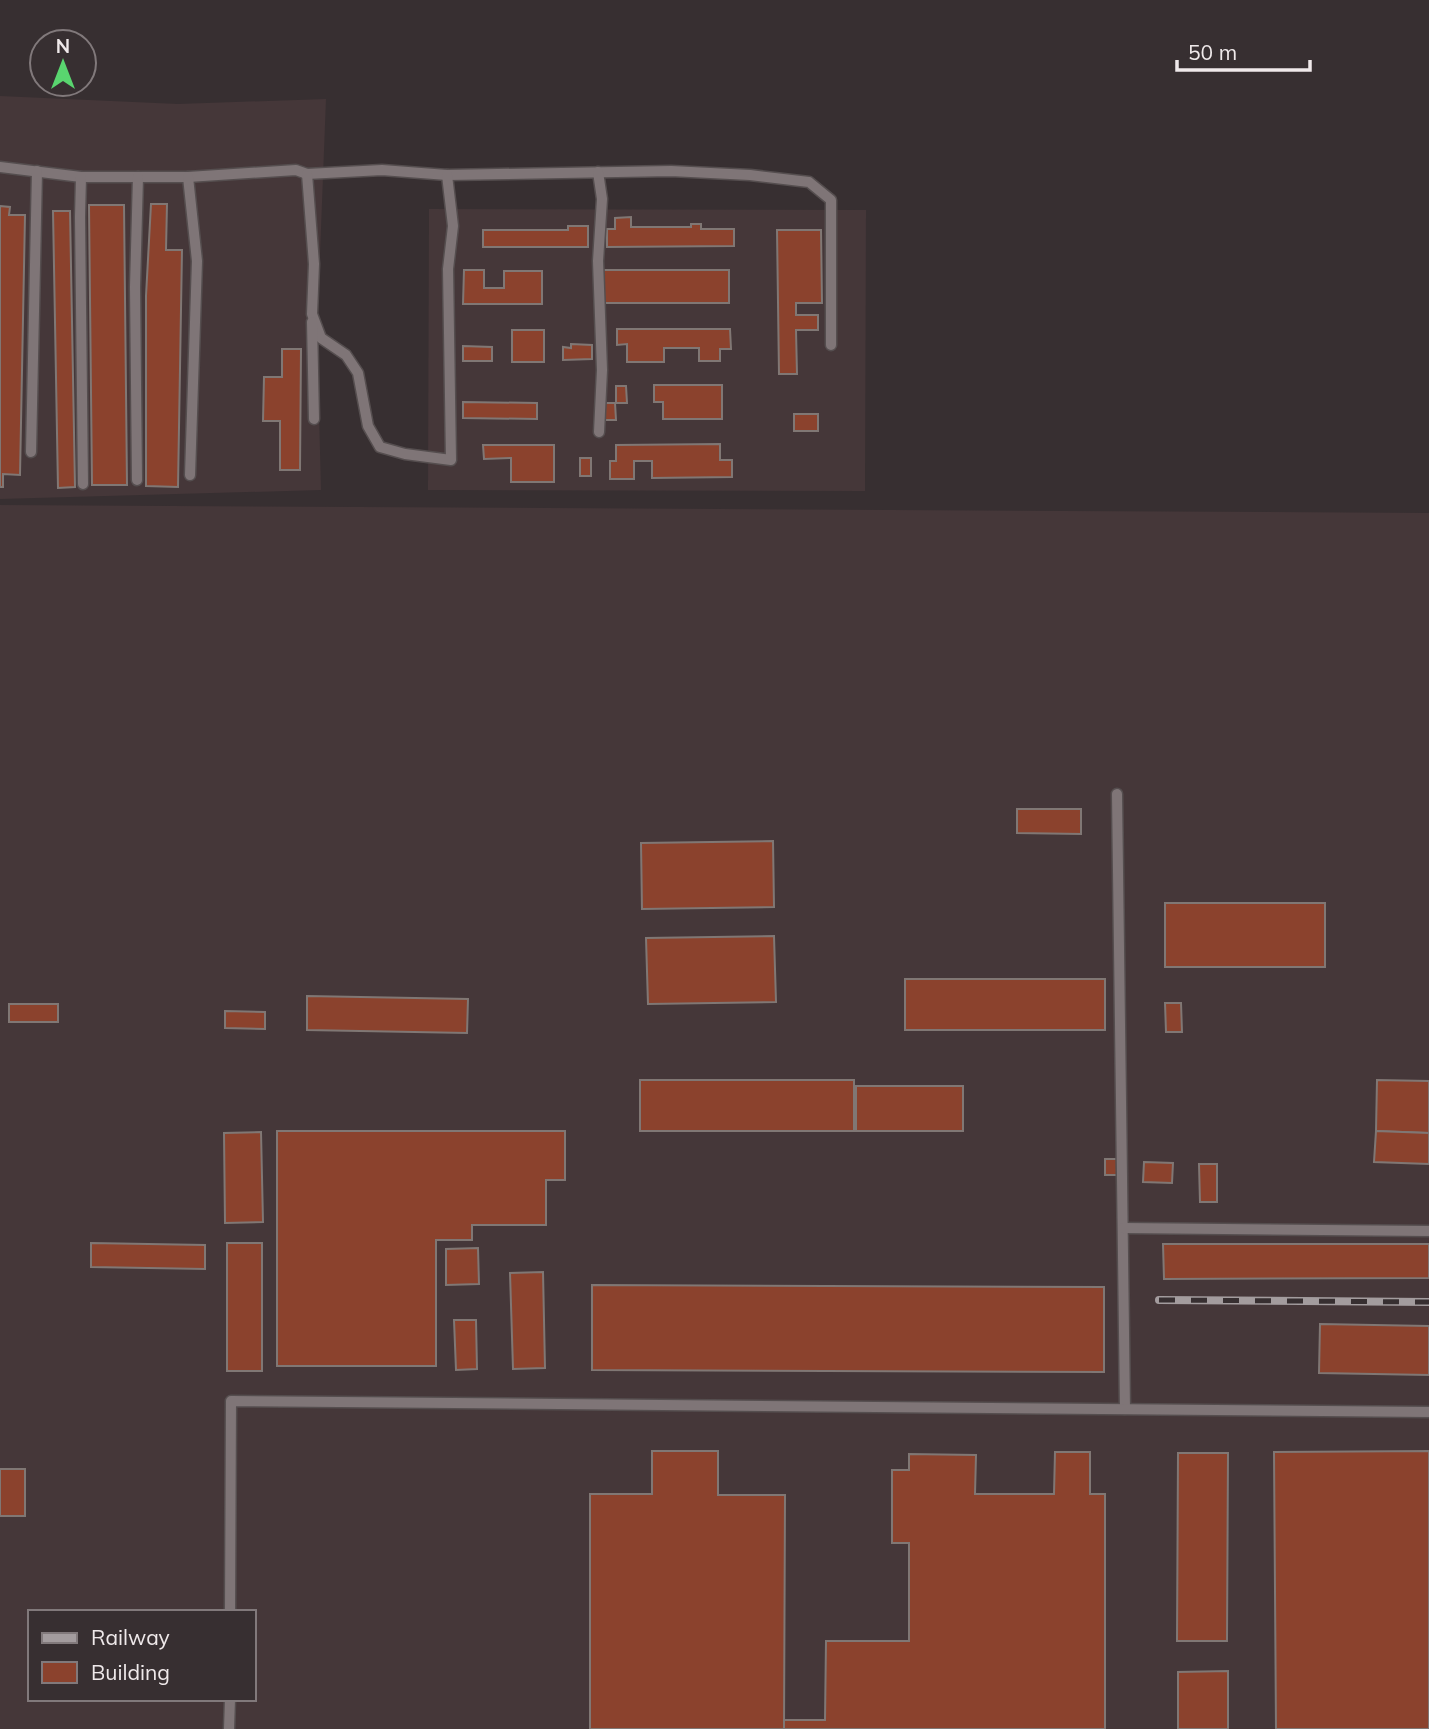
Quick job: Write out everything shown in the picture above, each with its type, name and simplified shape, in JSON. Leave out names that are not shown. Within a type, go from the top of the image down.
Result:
[{"type":"lane","points":[[0,167],[81,177],[188,177],[296,170],[307,174],[382,170],[447,175],[671,171],[750,175],[809,182],[831,200],[831,345]]},
{"type":"lane","points":[[31,452],[37,171]]},
{"type":"lane","points":[[598,173],[602,199],[598,261],[602,370],[599,432]]},
{"type":"lane","points":[[307,174],[314,264],[314,419]]},
{"type":"lane","points":[[312,314],[321,338],[346,355],[358,373],[368,426],[380,447],[405,454],[451,460],[448,269],[453,226],[447,175]]},
{"type":"lane","points":[[81,177],[83,484]]},
{"type":"lane","points":[[137,480],[135,287],[138,177]]},
{"type":"lane","points":[[188,177],[197,261],[190,475]]},
{"type":"lane","points":[[1117,794],[1125,1409]]},
{"type":"lane","points":[[1123,1228],[1429,1231]]},
{"type":"lane","points":[[230,1610],[231,1401],[1429,1412]]},
{"type":"lane","points":[[229,1729],[230,1701]]},
{"type":"shaded area","points":[[0,96],[178,104],[326,99],[317,333],[321,490],[0,499]]},
{"type":"shaded area","points":[[429,209],[866,210],[865,491],[428,490]]},
{"type":"shaded area","points":[[0,505],[1429,513],[1429,1729],[0,1729]]},
{"type":"building","points":[[151,204],[167,204],[166,250],[182,250],[178,487],[146,486],[146,296]]},
{"type":"building","points":[[89,205],[124,205],[127,485],[92,485]]},
{"type":"building","points":[[0,206],[10,207],[9,215],[25,215],[20,475],[3,474],[3,487],[0,487]]},
{"type":"building","points":[[53,211],[70,211],[75,487],[58,488]]},
{"type":"building","points":[[631,217],[631,227],[691,227],[691,224],[701,224],[701,229],[734,229],[734,246],[607,247],[607,229],[615,229],[615,218]]},
{"type":"building","points":[[568,226],[588,226],[588,247],[483,247],[483,230],[568,230]]},
{"type":"building","points":[[777,230],[821,230],[822,303],[796,303],[796,315],[818,315],[818,330],[796,330],[797,374],[779,374]]},
{"type":"building","points":[[464,270],[484,270],[484,288],[504,288],[504,271],[542,271],[542,304],[463,304]]},
{"type":"building","points":[[603,270],[729,270],[729,303],[603,303]]},
{"type":"building","points":[[617,329],[730,329],[731,349],[720,349],[720,361],[699,361],[699,348],[664,348],[664,362],[627,362],[627,344],[617,345]]},
{"type":"building","points":[[512,330],[544,330],[544,362],[512,362]]},
{"type":"building","points":[[571,344],[592,345],[592,359],[563,360],[563,347],[571,348]]},
{"type":"building","points":[[463,346],[492,347],[492,361],[463,361]]},
{"type":"building","points":[[282,349],[301,349],[300,470],[280,470],[280,421],[263,421],[264,377],[282,377]]},
{"type":"building","points":[[654,385],[722,385],[722,419],[663,419],[663,402],[654,402]]},
{"type":"building","points":[[616,386],[626,386],[627,403],[616,403]]},
{"type":"building","points":[[463,402],[537,403],[537,419],[463,418]]},
{"type":"building","points":[[605,403],[615,403],[616,420],[605,420]]},
{"type":"building","points":[[794,414],[818,414],[818,431],[794,431]]},
{"type":"building","points":[[720,444],[720,460],[732,460],[732,477],[652,478],[652,461],[634,461],[634,479],[610,479],[610,461],[616,461],[616,445]]},
{"type":"building","points":[[483,445],[554,445],[554,482],[511,482],[511,458],[484,459]]},
{"type":"building","points":[[580,458],[591,458],[591,476],[580,476]]},
{"type":"building","points":[[1017,809],[1081,809],[1081,834],[1017,833]]},
{"type":"building","points":[[773,841],[774,907],[642,909],[641,843]]},
{"type":"building","points":[[1165,903],[1325,903],[1325,967],[1165,967]]},
{"type":"building","points":[[774,936],[776,1002],[648,1004],[646,938]]},
{"type":"building","points":[[905,979],[1105,979],[1105,1030],[905,1030]]},
{"type":"building","points":[[307,996],[468,999],[467,1033],[307,1030]]},
{"type":"building","points":[[1165,1003],[1181,1003],[1182,1032],[1166,1032]]},
{"type":"building","points":[[9,1004],[58,1004],[58,1022],[9,1022]]},
{"type":"building","points":[[225,1011],[265,1012],[265,1029],[225,1028]]},
{"type":"building","points":[[640,1080],[854,1080],[854,1131],[640,1131]]},
{"type":"building","points":[[1377,1080],[1429,1081],[1429,1133],[1376,1131]]},
{"type":"building","points":[[856,1086],[963,1086],[963,1131],[856,1131]]},
{"type":"building","points":[[277,1131],[565,1131],[565,1180],[546,1180],[546,1225],[472,1225],[472,1240],[436,1240],[436,1366],[277,1366]]},
{"type":"building","points":[[1376,1131],[1429,1133],[1429,1164],[1374,1162]]},
{"type":"building","points":[[261,1132],[263,1222],[225,1223],[224,1133]]},
{"type":"building","points":[[1105,1159],[1118,1159],[1118,1175],[1105,1175]]},
{"type":"building","points":[[1144,1162],[1173,1163],[1172,1183],[1143,1182]]},
{"type":"building","points":[[1199,1164],[1217,1164],[1217,1202],[1200,1202]]},
{"type":"building","points":[[91,1243],[205,1245],[205,1269],[91,1267]]},
{"type":"building","points":[[227,1243],[262,1243],[262,1371],[227,1371]]},
{"type":"building","points":[[1163,1244],[1429,1244],[1429,1278],[1164,1279]]},
{"type":"building","points":[[478,1248],[479,1284],[446,1285],[446,1249]]},
{"type":"building","points":[[543,1272],[545,1368],[513,1369],[510,1273]]},
{"type":"building","points":[[592,1285],[1104,1287],[1104,1372],[592,1370]]},
{"type":"building","points":[[454,1320],[476,1320],[477,1369],[456,1370]]},
{"type":"building","points":[[1320,1324],[1429,1326],[1429,1375],[1319,1373]]},
{"type":"building","points":[[652,1451],[718,1451],[718,1495],[785,1495],[784,1729],[590,1729],[590,1494],[652,1494]]},
{"type":"building","points":[[1429,1451],[1429,1729],[1276,1729],[1274,1452]]},
{"type":"building","points":[[1055,1452],[1090,1452],[1090,1494],[1105,1494],[1105,1729],[784,1729],[784,1720],[825,1720],[826,1641],[909,1641],[909,1543],[892,1543],[892,1470],[909,1470],[909,1454],[976,1455],[975,1494],[1054,1494]]},
{"type":"building","points":[[1178,1453],[1228,1453],[1227,1641],[1177,1641]]},
{"type":"building","points":[[0,1469],[25,1469],[25,1516],[0,1516]]},
{"type":"building","points":[[1228,1671],[1228,1729],[1178,1729],[1178,1672]]},
{"type":"railway","points":[[1159,1300],[1429,1302]]}]
